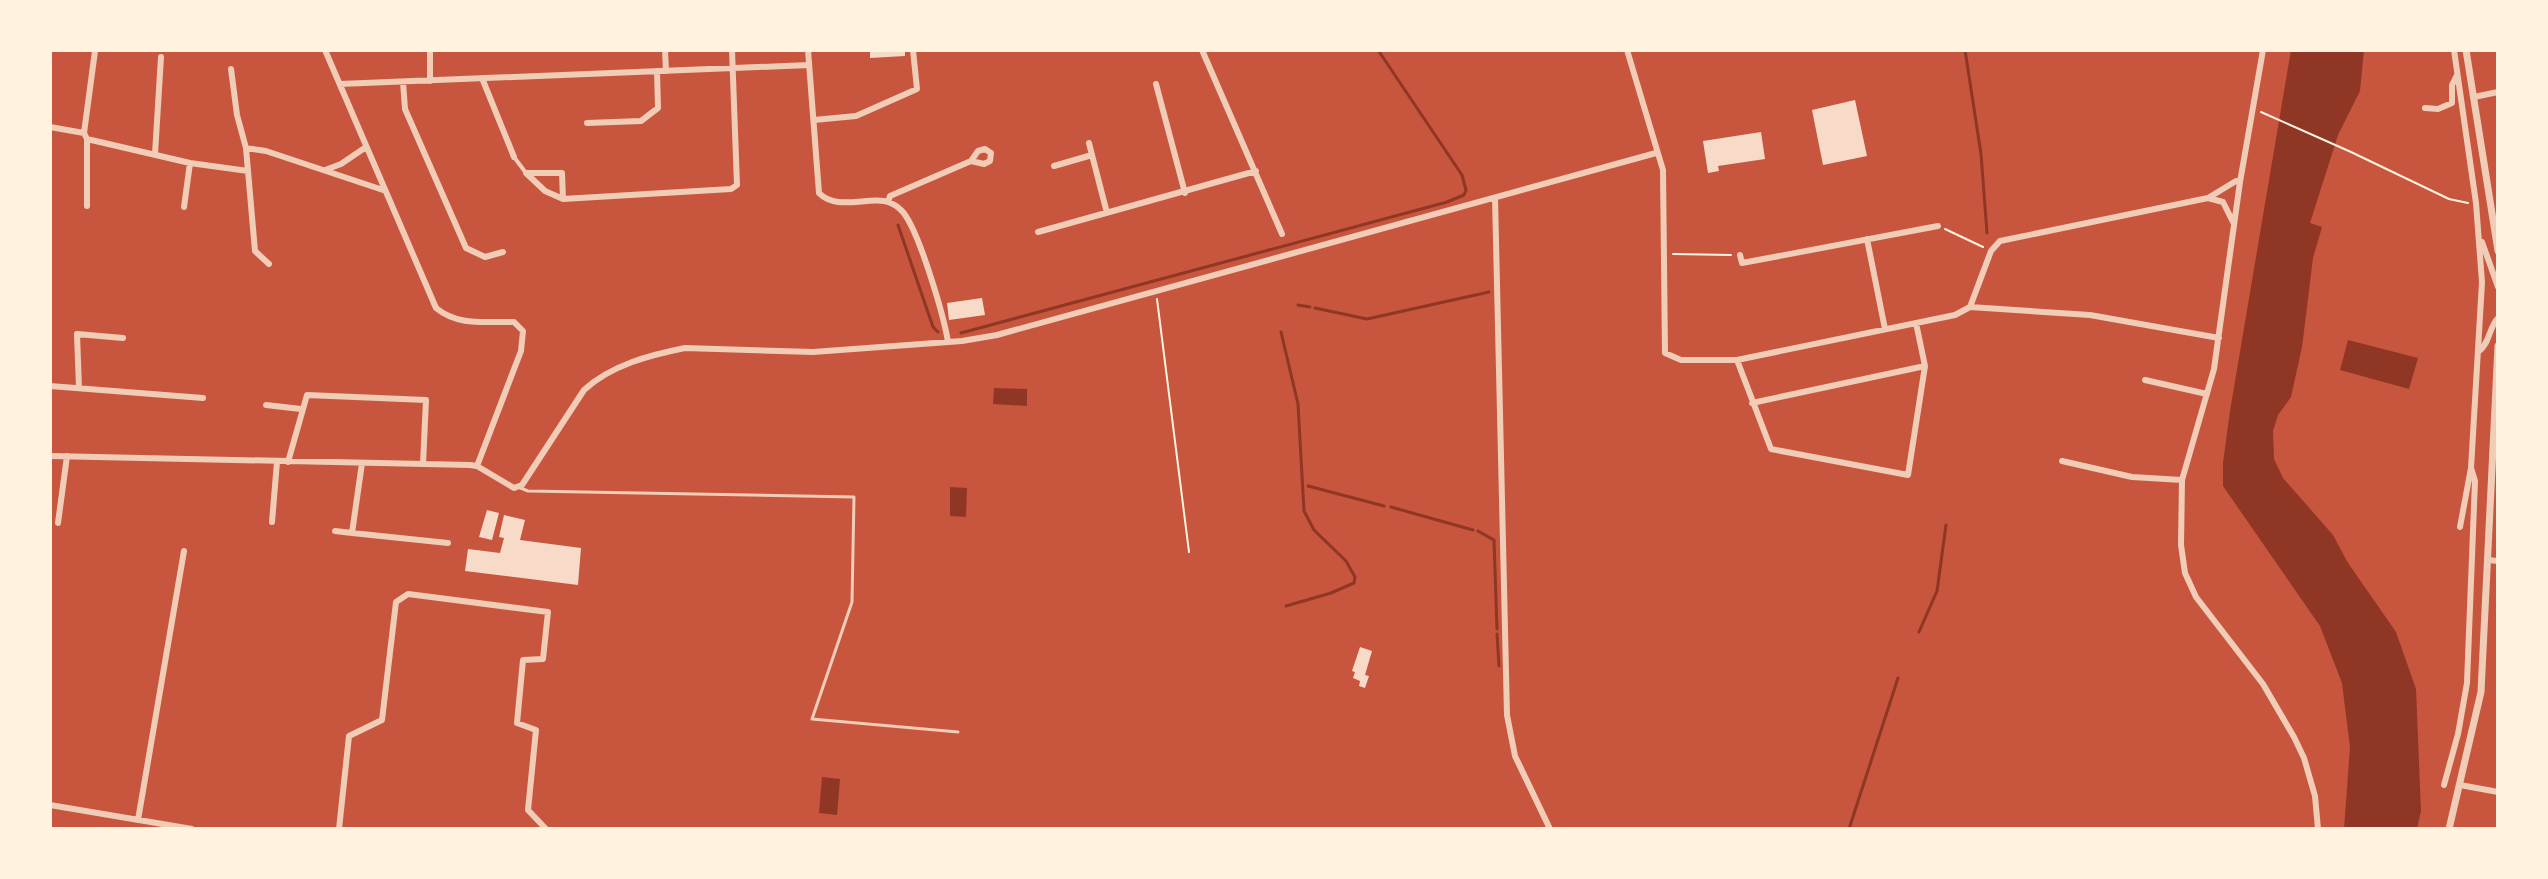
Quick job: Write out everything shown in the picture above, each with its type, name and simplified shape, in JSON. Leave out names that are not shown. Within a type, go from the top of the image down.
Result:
[{"type":"street","points":[[325,50],[436,308],[445,316],[457,320],[514,322],[523,331],[521,351],[477,466]]},
{"type":"street","points":[[430,50],[430,81]]},
{"type":"street","points":[[665,50],[666,71]]},
{"type":"street","points":[[482,78],[514,157],[545,191],[563,199],[731,189],[737,185],[732,50]]},
{"type":"street","points":[[808,50],[819,193],[831,201],[888,202],[902,210],[910,223],[938,302],[948,342]]},
{"type":"street","points":[[814,120],[856,116],[917,89],[913,50]]},
{"type":"street","points":[[1202,50],[1282,234]]},
{"type":"street","points":[[1627,50],[1663,170],[1665,353],[1681,360],[1737,360],[1955,315],[1970,307],[2090,315],[2219,338]]},
{"type":"street","points":[[2263,50],[2240,182],[2219,338],[2207,394],[2182,480],[2181,545],[2189,584],[2208,615],[2263,684],[2286,720],[2310,777],[2318,829]]},
{"type":"street","points":[[2454,50],[2479,231],[2482,282],[2471,468],[2460,527]]},
{"type":"street","points":[[2466,50],[2498,251]]},
{"type":"street","points":[[87,206],[86,136],[95,51]]},
{"type":"street","points":[[155,154],[161,57]]},
{"type":"street","points":[[340,84],[809,65]]},
{"type":"street","points":[[231,69],[237,115],[246,148],[255,251],[269,264]]},
{"type":"street","points":[[587,123],[641,121],[658,108],[657,71]]},
{"type":"street","points":[[2425,108],[2438,109],[2452,103],[2452,85],[2457,75]]},
{"type":"street","points":[[403,82],[405,109],[466,248],[485,257],[503,252]]},
{"type":"street","points":[[1156,84],[1185,193]]},
{"type":"street","points":[[2474,97],[2498,92]]},
{"type":"street","points":[[50,127],[190,163],[248,171]]},
{"type":"street","points":[[1089,143],[1107,213]]},
{"type":"street","points":[[325,170],[341,164],[366,147]]},
{"type":"street","points":[[246,148],[266,151],[383,190]]},
{"type":"street","points":[[50,456],[477,466],[516,488],[584,390],[597,378],[654,355],[685,348],[813,352],[948,342],[997,335],[1656,153]]},
{"type":"street","points":[[1054,166],[1092,155]]},
{"type":"street","points":[[888,202],[890,196],[971,161]]},
{"type":"street","points":[[184,207],[190,163]]},
{"type":"street","points":[[1038,232],[1256,171]]},
{"type":"street","points":[[526,173],[562,173],[563,199]]},
{"type":"street","points":[[1970,307],[1991,251],[2000,241],[2208,198],[2236,181],[2240,182]]},
{"type":"street","points":[[1495,198],[1507,715],[1515,756],[1550,829]]},
{"type":"street","points":[[2208,198],[2223,202],[2235,228]]},
{"type":"street","points":[[1740,255],[1742,263],[1938,226]]},
{"type":"street","points":[[2479,231],[2498,287]]},
{"type":"street","points":[[1867,239],[1885,329]]},
{"type":"street","points":[[2479,351],[2498,318]]},
{"type":"street","points":[[1737,360],[1771,449],[1908,475],[1925,366],[1916,323]]},
{"type":"street","points":[[79,388],[77,334],[123,338]]},
{"type":"street","points":[[2449,829],[2481,692],[2498,346]]},
{"type":"street","points":[[1752,403],[1925,366]]},
{"type":"street","points":[[2145,380],[2207,394]]},
{"type":"street","points":[[50,386],[203,398]]},
{"type":"street","points":[[288,462],[307,395],[426,400],[423,464]]},
{"type":"street","points":[[266,405],[301,409]]},
{"type":"street","points":[[58,523],[67,456]]},
{"type":"street","points":[[2062,461],[2132,477],[2182,480]]},
{"type":"street","points":[[272,522],[277,462]]},
{"type":"street","points":[[352,533],[362,463]]},
{"type":"street","points":[[2444,785],[2458,734],[2467,683],[2475,481],[2471,468]]},
{"type":"street","points":[[335,531],[448,543]]},
{"type":"street","points":[[138,820],[184,551]]},
{"type":"street","points":[[2488,560],[2498,561]]},
{"type":"street","points":[[339,829],[349,736],[382,720],[396,602],[408,594],[548,612],[543,659],[523,660],[517,723],[536,730],[528,810],[546,829]]},
{"type":"street","points":[[2460,785],[2498,792]]},
{"type":"street","points":[[50,805],[192,829]]},
{"type":"lane","points":[[516,488],[528,491],[854,497],[852,602],[812,719],[958,732]]},
{"type":"path","points":[[2261,112],[2364,157],[2449,199],[2472,203]]},
{"type":"path","points":[[1938,226],[1991,251]]},
{"type":"path","points":[[1665,254],[1740,255]]},
{"type":"path","points":[[1155,290],[1189,552]]},
{"type":"shaded area","points":[[2291,50],[2364,50],[2360,91],[2338,135],[2310,223],[2322,227],[2313,258],[2302,347],[2291,397],[2278,415],[2273,431],[2274,459],[2283,478],[2333,535],[2348,563],[2396,632],[2416,689],[2421,811],[2417,829],[2344,829],[2350,747],[2342,683],[2320,626],[2223,486],[2230,411]]},
{"type":"shaded area","points":[[2348,340],[2418,358],[2409,389],[2340,370]]},
{"type":"shaded area","points":[[994,388],[1027,389],[1027,406],[993,404]]},
{"type":"shaded area","points":[[950,487],[967,488],[966,517],[950,516]]},
{"type":"shaded area","points":[[822,777],[840,779],[837,815],[819,813]]},
{"type":"building","points":[[870,50],[905,50],[905,56],[870,58]]},
{"type":"building","points":[[1855,100],[1867,156],[1823,165],[1812,110]]},
{"type":"building","points":[[1761,132],[1765,159],[1718,166],[1719,171],[1708,173],[1703,141]]},
{"type":"building","points":[[982,298],[985,315],[949,320],[947,303]]},
{"type":"building","points":[[487,510],[499,513],[492,540],[479,537]]},
{"type":"building","points":[[504,515],[525,520],[520,540],[581,548],[578,585],[465,571],[468,549],[500,553],[504,538],[499,537]]},
{"type":"building","points":[[1360,647],[1372,651],[1365,675],[1369,676],[1365,688],[1359,686],[1360,681],[1353,678],[1355,672],[1352,671]]},
{"type":"waterway","points":[[961,333],[1464,195],[1466,190],[1462,175],[1378,50]]},
{"type":"waterway","points":[[1965,50],[1981,154],[1987,233]]},
{"type":"waterway","points":[[898,225],[933,327],[938,332]]},
{"type":"waterway","points":[[1315,308],[1367,319],[1489,292]]},
{"type":"waterway","points":[[1298,305],[1310,307]]},
{"type":"waterway","points":[[1281,332],[1298,404],[1304,511],[1314,530],[1346,561],[1355,577],[1354,583],[1331,593],[1286,606]]},
{"type":"waterway","points":[[1308,486],[1384,506]]},
{"type":"waterway","points":[[1391,507],[1473,530]]},
{"type":"waterway","points":[[1919,632],[1937,591],[1946,525]]},
{"type":"waterway","points":[[1478,531],[1494,540],[1497,629]]},
{"type":"waterway","points":[[1497,634],[1499,666]]},
{"type":"waterway","points":[[1849,829],[1898,678]]}]
